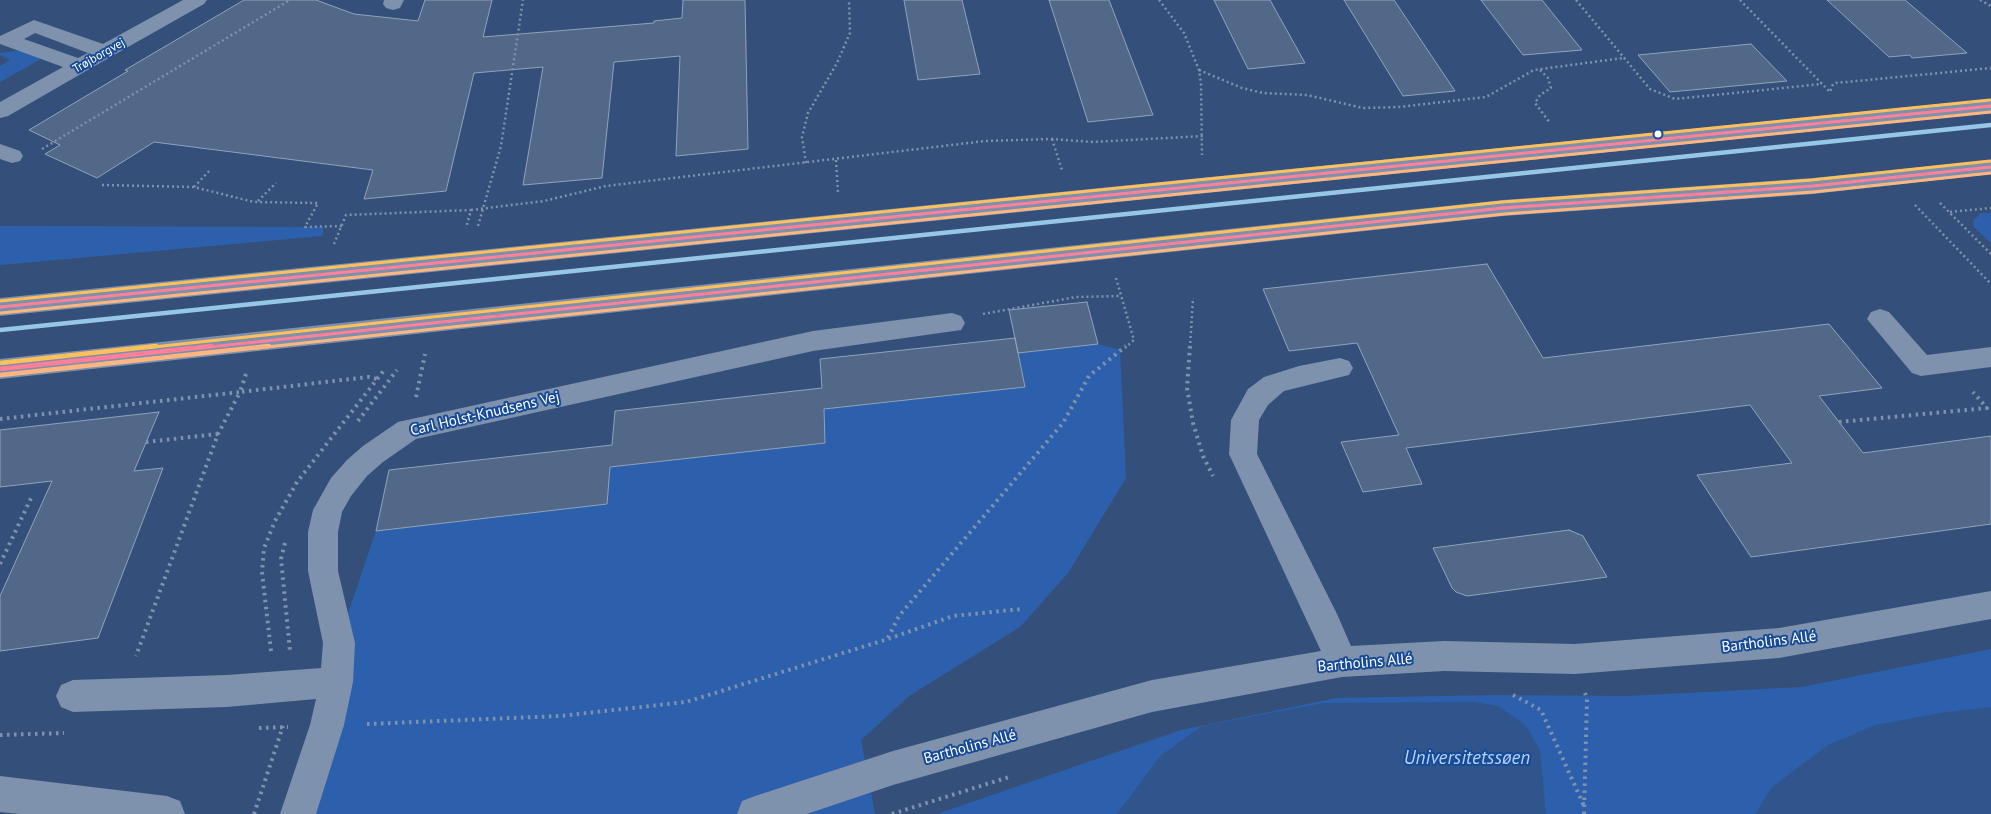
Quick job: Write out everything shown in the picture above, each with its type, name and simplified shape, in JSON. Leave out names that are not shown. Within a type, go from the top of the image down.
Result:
[{"type":"main road","points":[[0,307],[1991,106]]},
{"type":"main road","points":[[0,369],[1503,208],[1813,186],[1991,167]]},
{"type":"street","name":"Trøjborgvej","points":[[0,111],[197,0]]},
{"type":"street","points":[[80,66],[7,40],[34,26],[105,52]]},
{"type":"street","points":[[1880,319],[1921,366],[1991,357]]},
{"type":"street","name":"Carl Holst-Knudsens Vej","points":[[298,814],[327,726],[337,682],[339,643],[324,571],[323,532],[328,510],[341,487],[357,468],[373,454],[408,430],[813,341],[952,323]]},
{"type":"street","points":[[1340,368],[1299,376],[1274,384],[1258,397],[1245,420],[1243,454],[1326,624],[1342,662]]},
{"type":"street","name":"Bartholins Allé","points":[[755,814],[894,768],[1152,696],[1342,662],[1444,656],[1575,659],[1779,643],[1991,605]]},
{"type":"street","points":[[74,696],[227,691],[337,682]]},
{"type":"street","points":[[0,794],[167,814]]},
{"type":"path","points":[[6,154],[40,150],[290,0]]},
{"type":"path","points":[[478,226],[501,146],[523,0]]},
{"type":"path","points":[[806,163],[802,137],[808,113],[837,63],[850,33],[849,0]]},
{"type":"path","points":[[1159,0],[1184,33],[1199,70],[1203,136],[1202,155]]},
{"type":"path","points":[[1576,0],[1650,89],[1675,100],[1822,84]]},
{"type":"path","points":[[1740,0],[1830,92],[1833,84],[1836,82],[1989,68],[1991,72]]},
{"type":"path","points":[[1980,0],[1991,6]]},
{"type":"path","points":[[1199,70],[1242,88],[1263,93],[1307,95],[1363,108],[1418,106],[1486,97],[1534,70],[1623,58]]},
{"type":"path","points":[[1540,69],[1548,78],[1551,88],[1540,95],[1535,104],[1571,149]]},
{"type":"path","points":[[321,276],[346,216],[471,210],[544,201],[606,186],[985,141],[1052,139],[1093,142],[1203,136]]},
{"type":"path","points":[[194,186],[211,169]]},
{"type":"path","points":[[1888,178],[1991,284]]},
{"type":"path","points":[[258,202],[276,183]]},
{"type":"path","points":[[102,185],[194,186],[258,202],[318,203],[305,227],[342,226]]},
{"type":"path","points":[[1940,202],[1991,254]]},
{"type":"path","points":[[1949,212],[1991,208]]},
{"type":"path","points":[[466,228],[471,210]]},
{"type":"path","points":[[888,639],[900,616],[1063,422],[1089,376],[1134,340],[1121,296],[1076,297],[1003,309],[952,323]]},
{"type":"path","points":[[408,430],[432,322]]},
{"type":"path","points":[[1839,422],[1987,408],[1948,363]]},
{"type":"path","points":[[254,814],[282,727],[279,687],[271,656],[262,572],[264,548],[284,502],[297,482],[385,369]]},
{"type":"path","points":[[0,419],[368,377],[378,379]]},
{"type":"path","points":[[122,694],[218,434],[240,392]]},
{"type":"path","points":[[146,442],[218,434]]},
{"type":"path","points":[[0,564],[32,496]]},
{"type":"path","points":[[279,687],[253,728],[560,716],[686,702],[888,639],[953,616],[1021,609]]},
{"type":"path","points":[[1575,659],[1586,699],[1584,814]]},
{"type":"path","points":[[1512,694],[1542,710],[1584,806]]},
{"type":"path","points":[[0,735],[68,733]]},
{"type":"path","points":[[892,814],[1016,775]]},
{"type":"shaded area","points":[[22,50],[41,59],[0,82],[0,66],[10,60],[0,55],[0,53]]},
{"type":"shaded area","points":[[1981,213],[1991,213],[1991,243],[1974,227],[1973,221]]},
{"type":"shaded area","points":[[0,226],[324,227],[322,236],[0,265]]},
{"type":"shaded area","points":[[1098,344],[1120,350],[1126,478],[1068,573],[1020,627],[909,696],[861,740],[875,814],[280,814],[376,531],[607,504],[610,467],[825,443],[824,409],[1024,387],[1018,353]]},
{"type":"shaded area","points":[[1991,649],[1991,814],[937,814],[1181,730],[1337,698],[1494,695],[1628,696],[1802,687]]},
{"type":"water","name":"Universitetssøen","points":[[1475,702],[1498,706],[1524,724],[1534,739],[1540,750],[1546,814],[1117,814],[1160,756],[1202,726],[1324,703]]},
{"type":"water","points":[[1991,707],[1991,814],[1755,814],[1772,787],[1828,745],[1875,725],[1946,712]]},
{"type":"building","points":[[244,0],[316,0],[354,14],[418,21],[425,0],[492,0],[483,37],[654,23],[654,21],[682,18],[683,0],[745,0],[748,149],[676,156],[680,56],[614,62],[602,178],[523,185],[543,67],[474,73],[446,191],[364,199],[373,170],[154,142],[97,178],[45,154],[60,145],[29,130],[128,71],[125,70]]},
{"type":"building","points":[[904,0],[962,0],[980,74],[918,80]]},
{"type":"building","points":[[1049,0],[1109,0],[1153,115],[1088,122]]},
{"type":"building","points":[[1214,0],[1270,0],[1305,63],[1248,69]]},
{"type":"building","points":[[1344,0],[1394,0],[1455,91],[1403,96]]},
{"type":"building","points":[[1481,0],[1542,0],[1582,50],[1523,55]]},
{"type":"building","points":[[1827,0],[1905,0],[1967,53],[1912,58],[1910,55],[1889,57]]},
{"type":"building","points":[[1751,44],[1787,81],[1670,92],[1638,55]]},
{"type":"building","points":[[1487,264],[1543,358],[1829,324],[1882,388],[1819,396],[1863,453],[1991,436],[1991,524],[1751,557],[1697,475],[1792,463],[1750,405],[1406,448],[1422,484],[1363,492],[1341,442],[1399,435],[1357,343],[1289,351],[1263,289]]},
{"type":"building","points":[[1087,302],[1098,344],[1018,353],[1009,310]]},
{"type":"building","points":[[1015,338],[1025,387],[824,409],[825,443],[610,467],[607,504],[376,531],[389,470],[612,445],[615,411],[822,388],[820,359]]},
{"type":"building","points":[[159,412],[134,471],[163,468],[98,638],[0,651],[0,596],[52,481],[0,487],[0,430]]},
{"type":"building","points":[[1569,530],[1583,536],[1607,577],[1467,596],[1456,592],[1452,588],[1433,548]]},
{"type":"transit line","points":[[0,301],[1990,100]]},
{"type":"transit line","points":[[0,307],[1991,106]]},
{"type":"transit line","points":[[1,313],[1991,112]]},
{"type":"transit line","points":[[0,330],[1991,125]]},
{"type":"transit line","points":[[0,363],[1502,202],[1812,180],[1990,161]]},
{"type":"transit line","points":[[0,369],[1503,208],[1813,186],[1991,167]]},
{"type":"transit line","points":[[1,375],[1504,214],[1813,192],[1991,173]]}]
